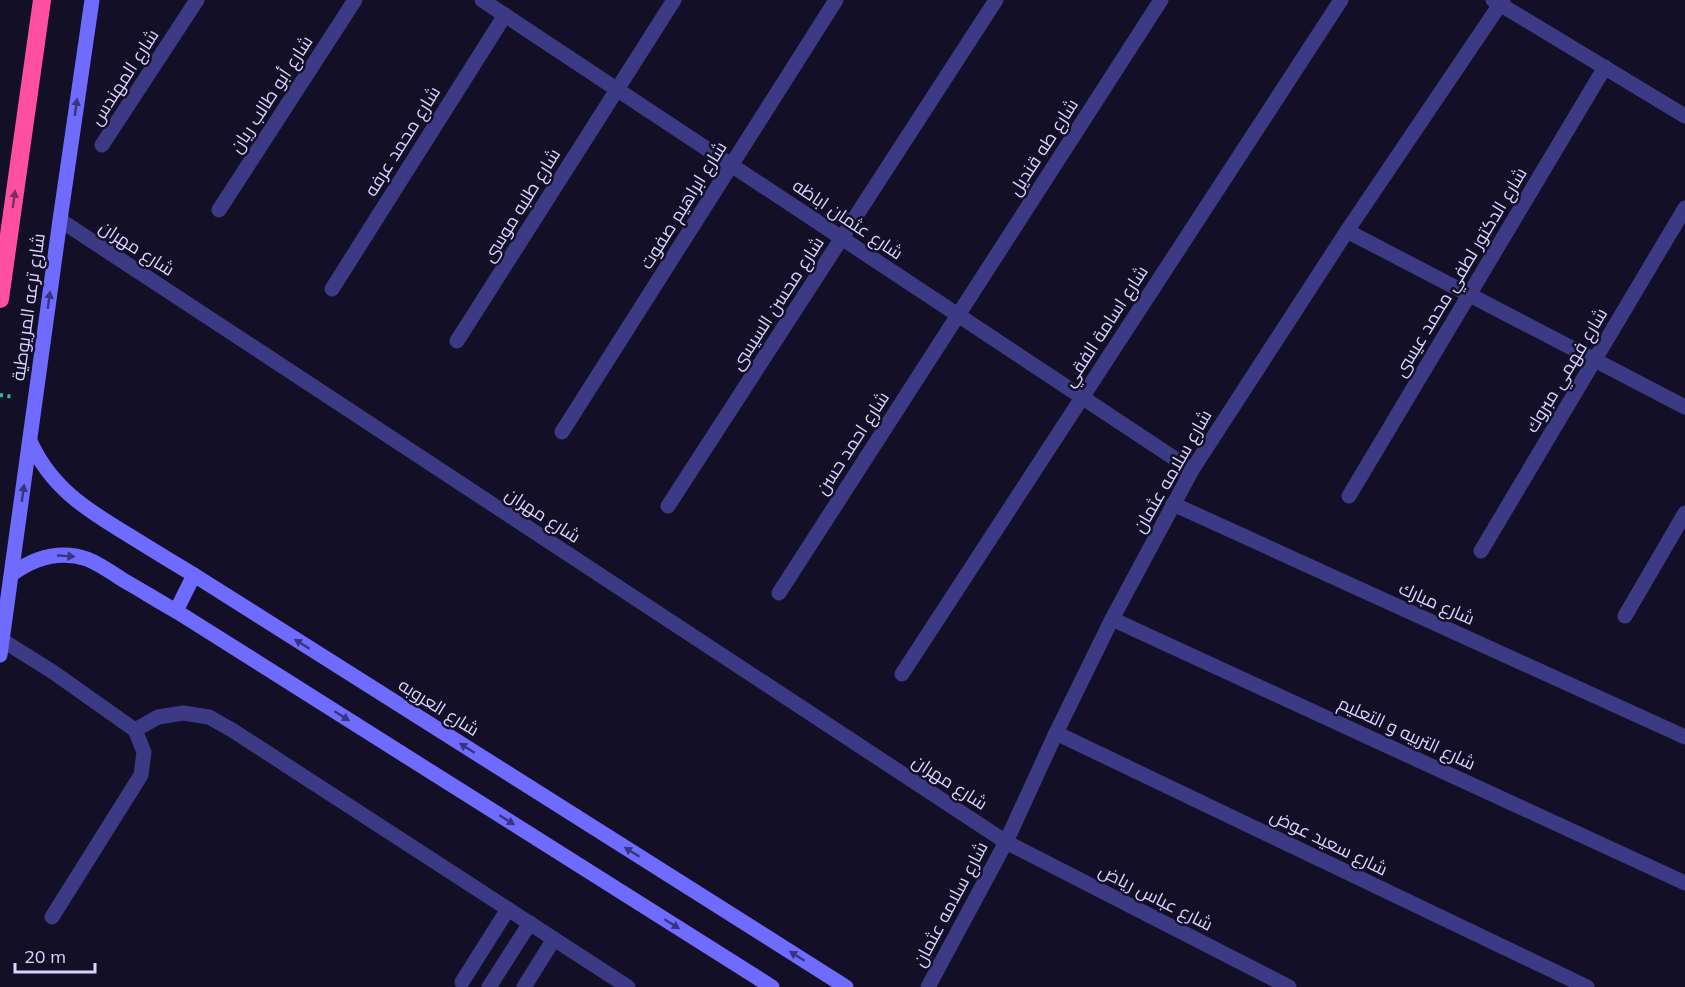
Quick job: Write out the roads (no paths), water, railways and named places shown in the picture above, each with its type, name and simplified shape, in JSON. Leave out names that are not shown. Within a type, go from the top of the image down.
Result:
[{"type":"highway","points":[[0,299],[42,0]]},
{"type":"street","name":"شارع ترعه المريوطية","points":[[1,648],[92,0]]},
{"type":"street","name":"شارع المهندس","points":[[102,145],[197,0]]},
{"type":"street","name":"شارع أبو طالب ريان","points":[[219,210],[355,0]]},
{"type":"street","name":"شارع عثمان اباظه","points":[[483,0],[1192,470]]},
{"type":"street","name":"شارع طلبه موسى","points":[[457,341],[674,0]]},
{"type":"street","name":"شارع ابراهيم صفوت","points":[[562,432],[836,0]]},
{"type":"street","name":"شارع محسن السيسى","points":[[668,506],[996,0]]},
{"type":"street","name":"شارع طه قنديل","points":[[957,315],[1161,0]]},
{"type":"street","name":"شارع اسامة الفقي","points":[[902,674],[1341,0]]},
{"type":"street","points":[[1499,1],[1685,116]]},
{"type":"street","name":"شارع سلامه عثمان","points":[[928,987],[1006,842],[1112,619],[1192,470],[1499,1]]},
{"type":"street","name":"شارع محمد عرفه","points":[[332,288],[505,15]]},
{"type":"street","name":"شارع الدكتور لطفي محمد عيسى","points":[[1349,496],[1605,67]]},
{"type":"street","name":"شارع فهمي مبروك","points":[[1481,551],[1685,208]]},
{"type":"street","name":"شارع مهران","points":[[60,220],[1006,842]]},
{"type":"street","points":[[1347,231],[1685,407]]},
{"type":"street","name":"شارع احمد حسن","points":[[779,593],[957,315]]},
{"type":"street","name":"شارع العروبه","points":[[30,441],[46,470],[68,495],[95,515],[194,575],[846,987]]},
{"type":"street","name":"شارع مبارك","points":[[1173,504],[1685,737]]},
{"type":"street","points":[[1625,616],[1685,513]]},
{"type":"street","points":[[12,573],[32,562],[55,555],[86,559],[101,566],[772,987]]},
{"type":"street","points":[[176,611],[194,575]]},
{"type":"street","name":"شارع التربيه و التعليم","points":[[1112,619],[1685,882]]},
{"type":"street","points":[[1,648],[53,672],[135,730],[144,752],[141,775],[52,917]]},
{"type":"street","points":[[135,730],[158,717],[183,713],[209,717],[242,736],[628,987]]},
{"type":"street","name":"شارع سعيد عوض","points":[[1056,733],[1587,987]]},
{"type":"street","name":"شارع عباس رياض","points":[[1006,842],[1289,987]]},
{"type":"street","points":[[462,982],[508,909]]},
{"type":"street","points":[[489,987],[530,923]]},
{"type":"street","points":[[524,987],[554,939]]}]
